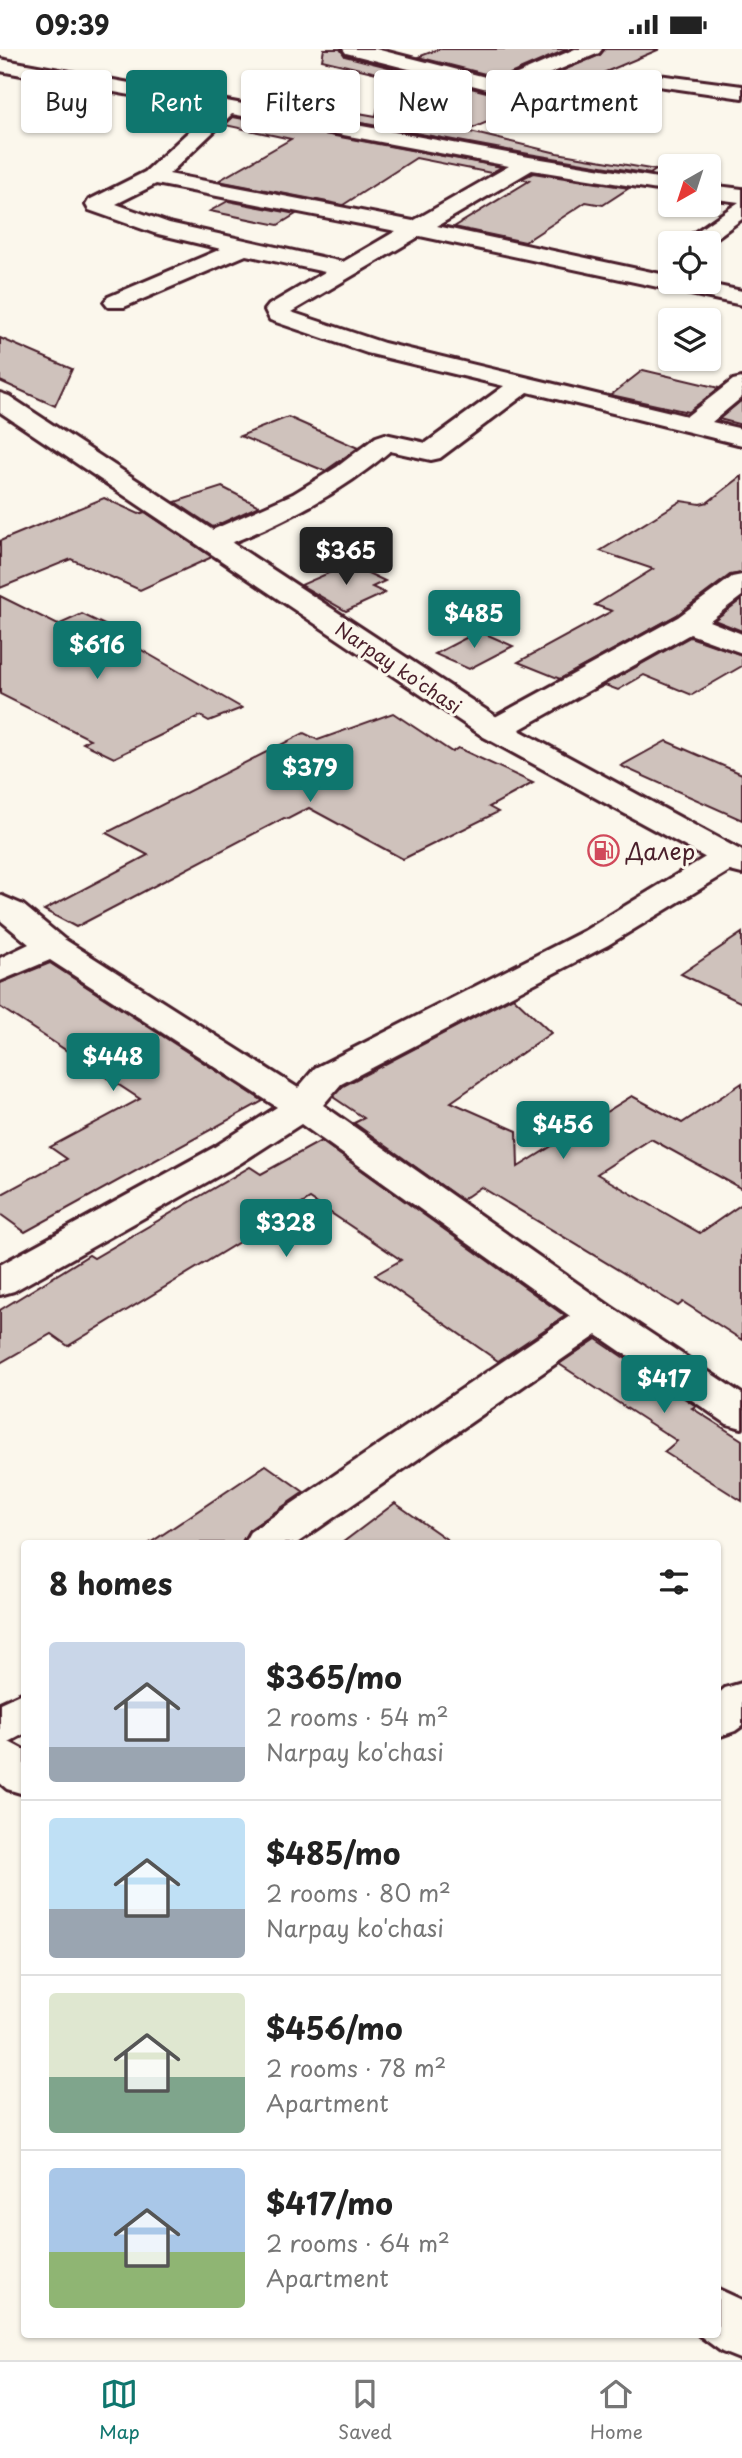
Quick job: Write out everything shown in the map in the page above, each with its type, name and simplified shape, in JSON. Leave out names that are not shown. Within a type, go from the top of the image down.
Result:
[{"type":"street","points":[[353,49],[503,86],[593,49]]},
{"type":"street","points":[[0,65],[529,163],[658,184]]},
{"type":"street","points":[[662,82],[742,92]]},
{"type":"street","points":[[228,107],[153,177],[97,205],[162,228],[347,270]]},
{"type":"street","points":[[529,163],[277,310],[278,315],[376,348],[742,437]]},
{"type":"street","points":[[153,177],[418,229],[742,299]]},
{"type":"street","points":[[721,194],[742,197]]},
{"type":"street","points":[[711,231],[742,208]]},
{"type":"street","points":[[116,302],[244,248]]},
{"type":"street","points":[[648,279],[658,271]]},
{"type":"street","points":[[211,541],[256,525],[341,476],[385,442],[431,452],[523,384]]},
{"type":"street","points":[[692,425],[742,385]]},
{"type":"street","name":"Narpay ko'chasi","points":[[0,401],[495,730],[735,860]]},
{"type":"street","points":[[495,730],[688,623],[742,583]]},
{"type":"street","points":[[688,623],[742,645]]},
{"type":"street","points":[[0,1282],[226,1156],[302,1107],[328,1076],[596,938],[735,860]]},
{"type":"street","points":[[0,905],[52,946],[302,1107],[597,1316],[742,1414]]},
{"type":"street","points":[[0,971],[52,946]]},
{"type":"street","points":[[270,1540],[597,1316]]},
{"type":"street","points":[[721,1717],[742,1700]]},
{"type":"street","points":[[0,1727],[21,1712]]},
{"type":"street","points":[[0,1757],[21,1774]]},
{"type":"street","points":[[721,2317],[742,2334]]},
{"type":"building","points":[[324,49],[340,49],[345,56],[400,70],[374,70],[374,72],[322,60]]},
{"type":"building","points":[[439,49],[568,49],[519,70],[486,70],[486,74],[418,57]]},
{"type":"building","points":[[605,49],[660,49],[610,70],[564,70],[600,55]]},
{"type":"building","points":[[472,88],[486,92],[486,123],[472,128]]},
{"type":"building","points":[[360,113],[374,116],[374,125],[360,123]]},
{"type":"building","points":[[233,117],[241,118],[241,128],[227,125]]},
{"type":"building","points":[[472,132],[557,153],[656,170],[650,174],[416,133]]},
{"type":"building","points":[[263,133],[319,133],[502,167],[491,173],[416,158],[343,205],[218,181],[291,139]]},
{"type":"building","points":[[533,173],[629,188],[603,205],[586,202],[525,242],[454,227],[529,181],[521,179]]},
{"type":"building","points":[[228,201],[296,214],[278,225],[210,211]]},
{"type":"building","points":[[0,338],[72,369],[55,406],[0,381]]},
{"type":"building","points":[[643,370],[719,388],[688,412],[611,395]]},
{"type":"building","points":[[742,400],[742,425],[719,419]]},
{"type":"building","points":[[288,417],[358,448],[325,471],[240,436]]},
{"type":"building","points":[[742,476],[742,573],[730,575],[677,615],[560,679],[518,662],[612,611],[595,605],[653,569],[600,551],[681,501],[700,504],[708,502]]},
{"type":"building","points":[[222,487],[259,506],[213,527],[175,502]]},
{"type":"building","points":[[104,498],[139,514],[145,512],[212,557],[140,590],[71,559],[0,588],[0,541]]},
{"type":"building","points":[[349,564],[385,581],[372,587],[385,593],[346,611],[301,585]]},
{"type":"building","points":[[0,596],[58,625],[82,614],[117,631],[112,633],[242,708],[209,721],[200,716],[114,758],[83,743],[90,739],[0,694]]},
{"type":"building","points":[[742,599],[742,631],[714,620]]},
{"type":"building","points":[[479,631],[513,646],[469,669],[435,654]]},
{"type":"building","points":[[690,637],[742,655],[742,666],[692,695],[644,675],[618,690],[605,685],[593,691]]},
{"type":"building","points":[[393,713],[452,752],[458,748],[533,783],[489,807],[498,812],[403,859],[309,808],[288,819],[284,818],[76,927],[44,910],[148,855],[106,833],[304,733],[318,740]]},
{"type":"building","points":[[666,741],[742,774],[742,820],[621,766]]},
{"type":"building","points":[[742,933],[742,1003],[681,974]]},
{"type":"building","points":[[50,963],[263,1101],[25,1232],[0,1214],[0,1195],[67,1159],[50,1147],[140,1099],[0,1007],[0,983]]},
{"type":"building","points":[[513,997],[551,1033],[451,1102],[517,1131],[518,1167],[632,1096],[682,1123],[742,1083],[742,1189],[651,1139],[597,1174],[700,1233],[742,1204],[742,1340],[683,1302],[678,1306],[481,1187],[462,1200],[354,1123],[364,1118],[333,1097],[343,1086]]},
{"type":"building","points":[[321,1141],[565,1316],[498,1361],[375,1275],[401,1260],[310,1199],[68,1346],[51,1334],[0,1363],[0,1310],[89,1255],[94,1258],[250,1167],[261,1174]]},
{"type":"building","points":[[596,1339],[696,1406],[692,1408],[742,1440],[742,1501],[664,1452],[677,1441],[559,1364]]},
{"type":"building","points":[[266,1465],[304,1492],[249,1530],[243,1540],[154,1540]]},
{"type":"building","points":[[395,1503],[448,1540],[346,1540]]},
{"type":"place","name":"Далер","points":[[603,850]]}]
